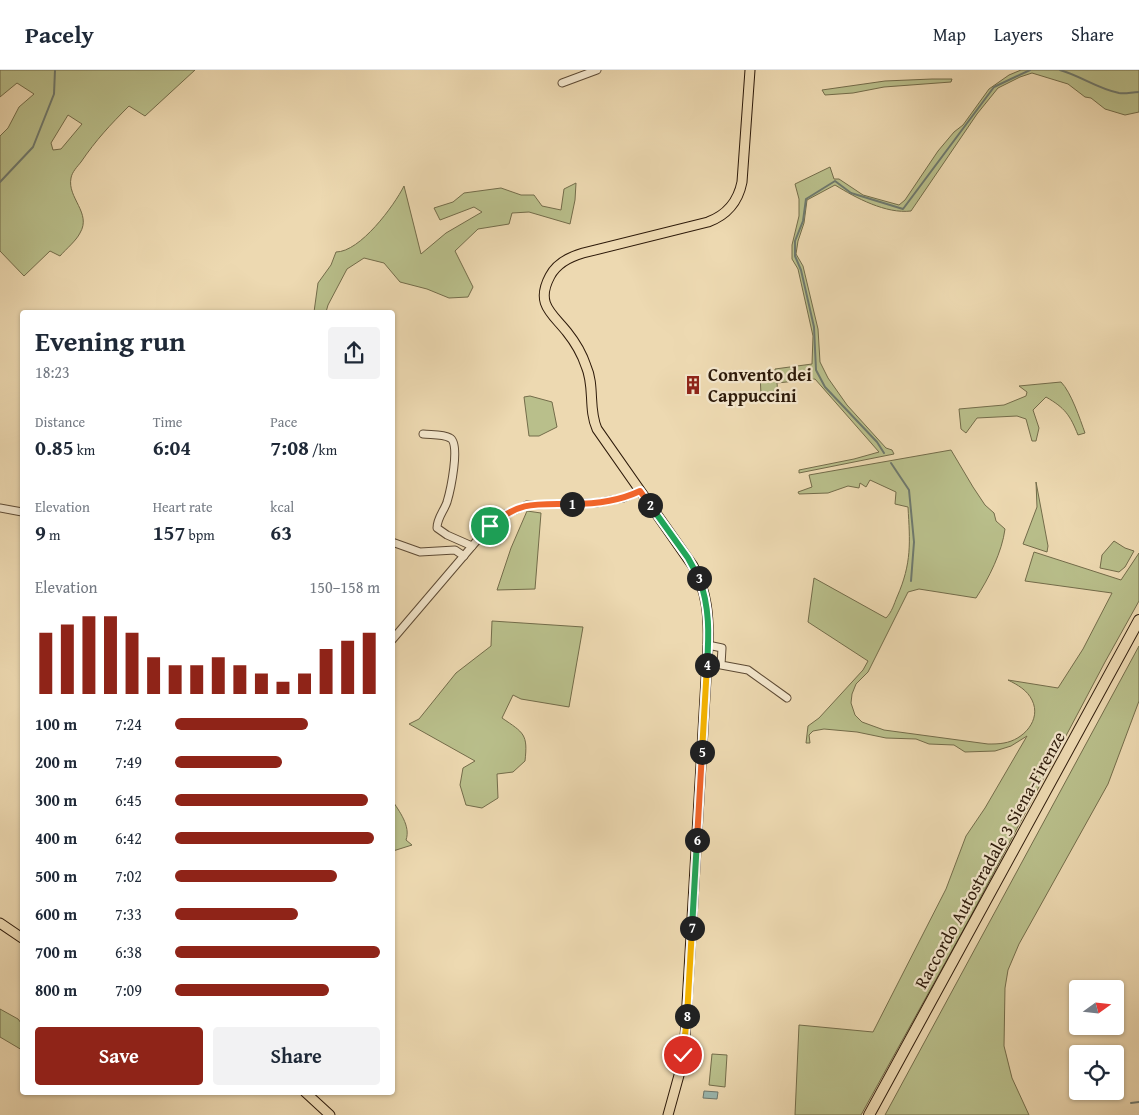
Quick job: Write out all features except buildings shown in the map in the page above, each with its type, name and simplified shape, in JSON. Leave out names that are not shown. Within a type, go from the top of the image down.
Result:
[{"type":"highway","name":"Raccordo Autostradale 3 Siena-Firenze","points":[[869,1115],[1139,620]]},
{"type":"highway","name":"Raccordo Autostradale 3 Siena-Firenze","points":[[877,1115],[1139,634]]},
{"type":"main road","points":[[668,1115],[681,1068],[685,1038],[708,645],[707,604],[698,575],[688,558],[596,426],[592,412],[591,382],[587,368],[569,334],[548,310],[544,297],[552,272],[557,266],[574,256],[708,222],[728,210],[738,197],[742,182],[750,70]]},
{"type":"main road","points":[[0,923],[20,937]]},
{"type":"main road","points":[[308,1095],[330,1115]]},
{"type":"street","points":[[562,83],[596,70]]},
{"type":"street","points":[[423,434],[448,437],[454,442],[455,454],[449,492],[437,528],[447,535],[472,546]]},
{"type":"street","points":[[395,636],[472,546],[495,522],[522,506],[602,502],[623,498],[640,491]]},
{"type":"street","points":[[0,508],[20,512]]},
{"type":"street","points":[[395,543],[420,552],[454,550],[464,556]]},
{"type":"street","points":[[708,645],[722,648],[721,665],[748,670],[787,698]]},
{"type":"green space","points":[[0,70],[195,70],[145,116],[129,106],[109,126],[72,174],[72,192],[83,219],[80,233],[60,256],[50,251],[24,276],[0,251],[0,136],[8,128],[19,107],[34,94],[17,83],[0,97]],"holes":[[[68,115],[82,124],[61,149],[53,150],[51,143]]]},
{"type":"green space","points":[[1021,70],[1139,70],[1139,112],[1125,115],[1105,109],[1068,84],[1032,73],[998,88],[977,114],[911,211],[882,208],[862,200],[835,185],[807,200],[804,223],[796,254],[803,266],[818,329],[820,362],[828,378],[847,405],[886,448],[892,450],[894,454],[799,473],[799,470],[879,452],[815,379],[777,383],[778,395],[761,395],[760,373],[812,364],[813,336],[798,269],[792,259],[792,245],[799,216],[799,199],[795,184],[830,167],[834,179],[839,179],[863,195],[899,205],[905,200],[938,151],[954,132],[963,125],[989,89],[1009,75]]},
{"type":"green space","points":[[952,79],[951,82],[884,87],[853,93],[825,95],[822,90],[885,81]]},
{"type":"green space","points":[[576,183],[570,224],[529,212],[512,213],[509,224],[478,229],[455,251],[473,287],[468,297],[449,298],[427,289],[400,282],[384,263],[364,258],[347,269],[327,310],[314,310],[318,283],[331,265],[336,252],[345,250],[365,236],[393,205],[404,186],[421,254],[446,233],[482,212],[474,207],[440,220],[434,208],[453,202],[464,193],[501,188],[521,195],[534,195],[542,206],[561,210],[564,189]]},
{"type":"green space","points":[[1061,382],[1072,399],[1085,433],[1078,435],[1066,413],[1046,397],[1033,410],[1039,428],[1036,441],[1032,441],[1026,419],[1017,416],[977,418],[966,433],[961,429],[959,409],[1004,405],[1026,396],[1027,392],[1019,386]]},
{"type":"green space","points":[[530,396],[552,402],[557,427],[539,436],[529,436],[524,397]]},
{"type":"green space","points":[[951,450],[985,505],[994,513],[996,521],[1005,529],[1001,547],[990,573],[976,598],[919,589],[908,592],[868,672],[856,684],[852,694],[851,703],[855,715],[862,722],[884,730],[988,744],[1011,741],[1024,733],[1033,722],[1035,715],[1032,700],[1028,693],[1008,680],[1058,688],[1083,649],[1112,593],[1025,581],[1034,552],[1121,580],[1139,553],[1139,601],[966,925],[861,1115],[795,1115],[799,1025],[873,1032],[946,889],[966,836],[985,808],[1027,736],[1011,746],[995,751],[965,752],[954,745],[929,744],[916,739],[886,738],[857,732],[824,729],[813,731],[809,735],[810,743],[806,743],[808,726],[819,718],[863,670],[868,661],[808,622],[814,578],[886,618],[893,608],[908,563],[909,531],[908,507],[895,504],[896,492],[870,480],[866,487],[860,483],[859,488],[848,486],[828,493],[799,494],[798,492],[812,487],[809,475]]},
{"type":"green space","points":[[1036,482],[1048,546],[1047,552],[1023,544],[1037,507]]},
{"type":"green space","points":[[527,511],[541,513],[535,589],[497,590],[511,548]]},
{"type":"green space","points":[[1114,541],[1134,551],[1125,567],[1119,572],[1100,568],[1102,555]]},
{"type":"green space","points":[[492,621],[583,627],[569,707],[521,699],[513,695],[502,718],[523,735],[526,745],[525,761],[513,772],[497,774],[498,798],[482,808],[466,805],[460,785],[463,768],[475,761],[409,724],[419,719],[456,673],[491,646]]},
{"type":"green space","points":[[1139,646],[1139,701],[1108,784],[1019,944],[1008,970],[1005,988],[1004,1046],[1012,1078],[1029,1115],[885,1115]]},
{"type":"green space","points":[[395,805],[406,824],[406,840],[412,845],[395,850]]},
{"type":"green space","points":[[0,1009],[20,1022],[20,1049],[0,1037]]},
{"type":"green space","points":[[712,1054],[727,1055],[725,1087],[709,1085]]},
{"type":"water","points":[[704,1091],[718,1092],[717,1099],[703,1098]]},
{"type":"waterway","points":[[0,182],[33,147],[54,94],[55,70]]},
{"type":"waterway","points":[[884,453],[877,442],[825,387],[816,370],[814,327],[801,270],[795,256],[795,241],[803,221],[806,199],[835,181],[851,193],[903,209],[994,87],[1030,70]]},
{"type":"waterway","points":[[1060,70],[1111,91],[1122,93],[1139,92]]},
{"type":"waterway","points":[[891,463],[909,490],[914,542],[911,581]]},
{"type":"waterway","points":[[1131,1103],[1139,1102]]},
{"type":"place","name":"Convento dei Cappuccini","points":[[693,385]]},
{"type":"route","points":[[490,526],[519,507],[538,504],[602,502],[623,498],[640,491],[688,558],[702,587],[707,604],[709,626],[688,999],[683,1055]]}]
